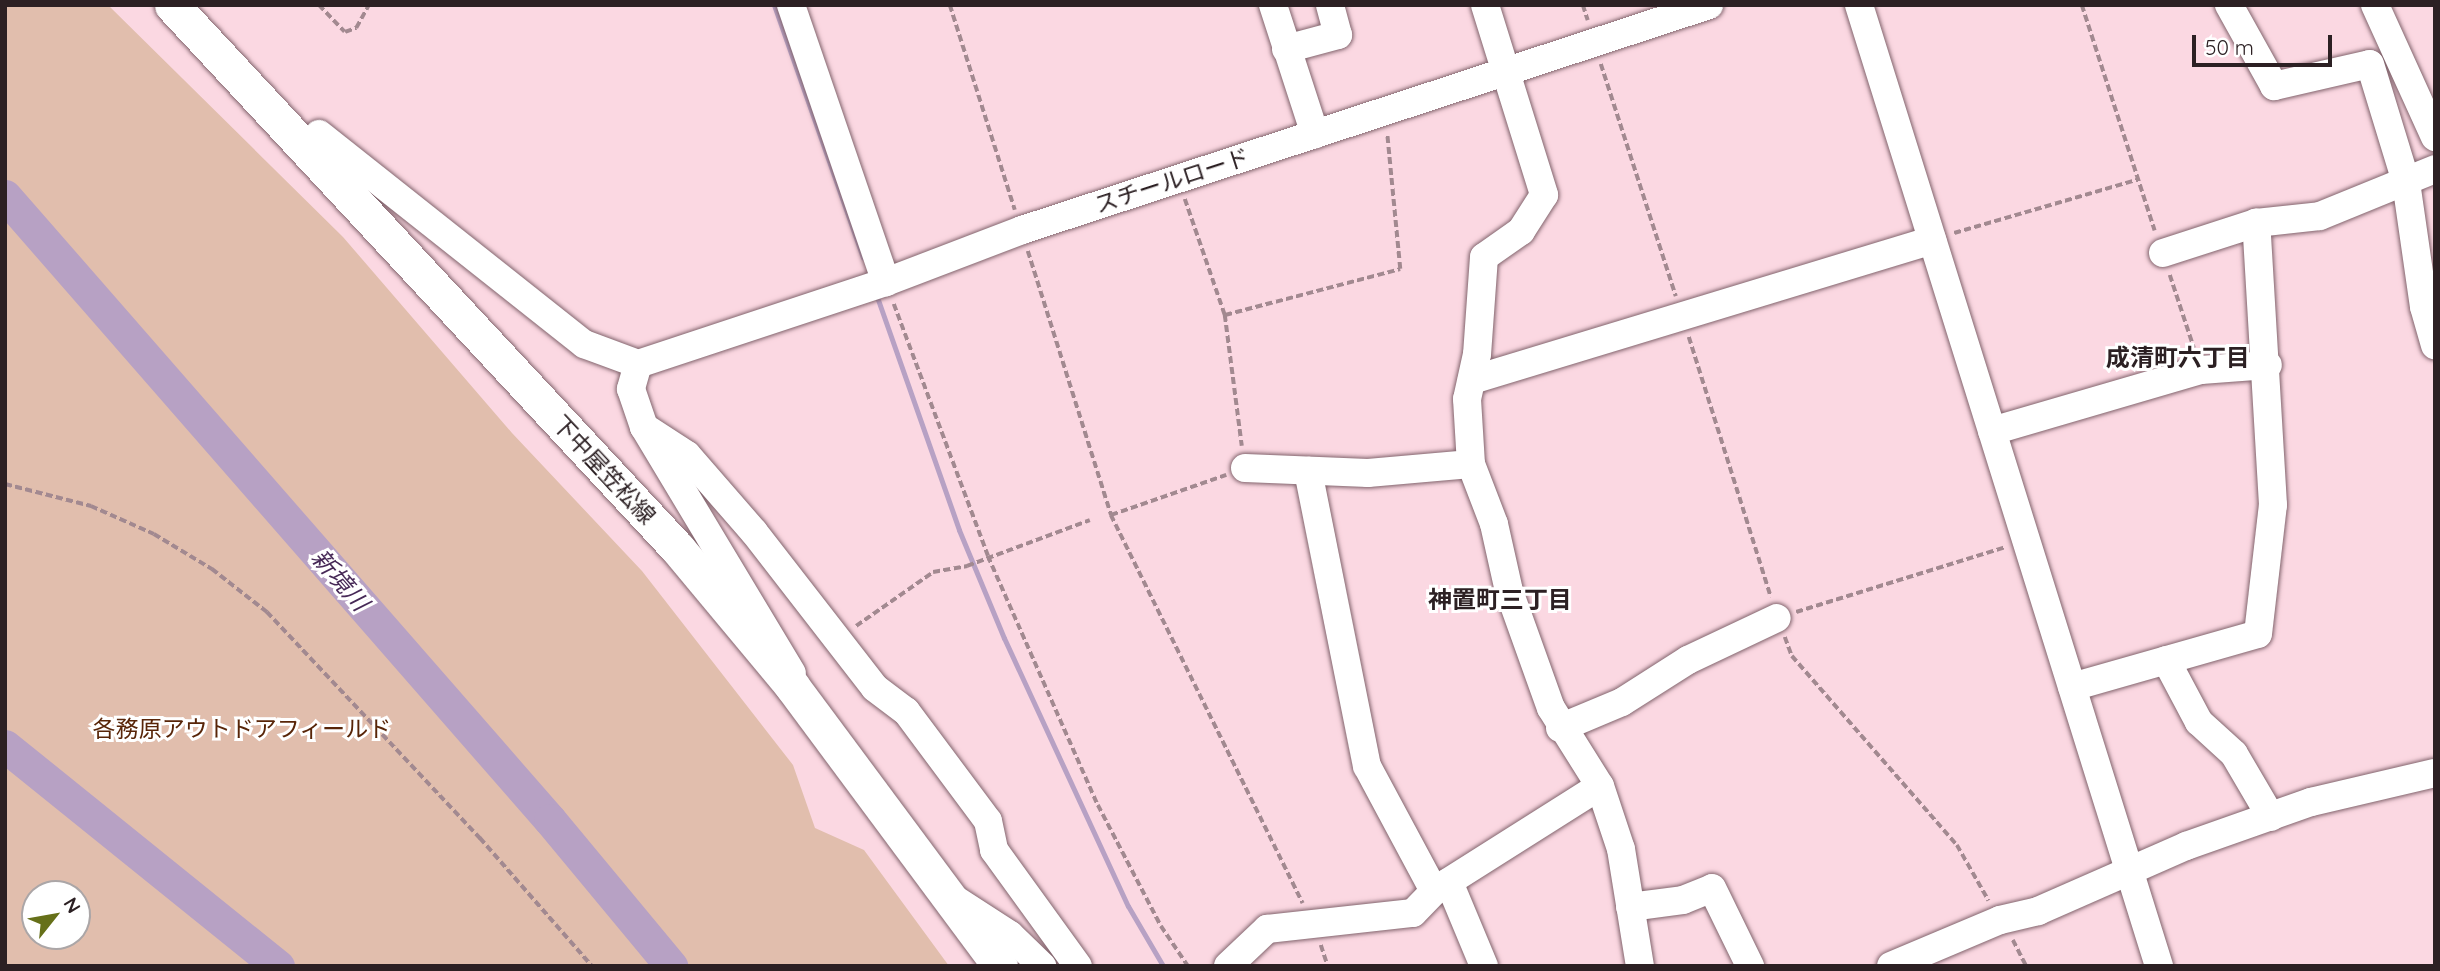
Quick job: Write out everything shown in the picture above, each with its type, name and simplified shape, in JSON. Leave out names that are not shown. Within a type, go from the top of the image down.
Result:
[{"type":"main road","name":"下中屋笠松線","points":[[172,5],[241,80],[306,135],[678,549],[792,686],[1000,966]]},
{"type":"street","points":[[791,5],[875,286]]},
{"type":"street","points":[[1273,5],[1315,134]]},
{"type":"street","points":[[1286,49],[1338,35],[1330,5]]},
{"type":"street","points":[[1485,5],[1504,74],[1544,195],[1521,231],[1484,257],[1472,380],[1467,399],[1471,464],[1494,524],[1509,591],[1560,728],[1600,786],[1621,849],[1640,966]]},
{"type":"street","name":"スチールロード","points":[[638,364],[875,286],[1022,230],[1709,5]]},
{"type":"street","points":[[1859,5],[2159,966]]},
{"type":"street","points":[[2229,5],[2274,86],[2370,64],[2406,182],[2424,307],[2435,345]]},
{"type":"street","points":[[2375,5],[2435,137]]},
{"type":"street","points":[[306,135],[584,344],[638,364],[631,389],[644,427],[792,666],[792,686]]},
{"type":"street","points":[[2163,253],[2256,223],[2320,216],[2435,169]]},
{"type":"street","points":[[2072,687],[2258,634],[2273,505],[2268,365],[2256,270],[2256,223]]},
{"type":"street","points":[[1472,380],[1931,240]]},
{"type":"street","points":[[1992,431],[2201,370],[2268,365]]},
{"type":"street","points":[[644,427],[687,455],[875,688],[906,711],[988,821],[994,850],[1078,966]]},
{"type":"street","points":[[1245,468],[1368,473],[1471,464]]},
{"type":"street","points":[[1308,471],[1367,766],[1442,886],[1484,966]]},
{"type":"street","points":[[1560,728],[1622,702],[1688,660],[1777,618]]},
{"type":"street","points":[[2166,660],[2199,722],[2234,754],[2272,817]]},
{"type":"street","points":[[1891,966],[2000,920],[2038,911],[2131,873],[2186,846],[2311,802],[2435,773]]},
{"type":"street","points":[[1228,966],[1267,929],[1413,913],[1442,886],[1600,786]]},
{"type":"street","points":[[1630,907],[1683,900],[1712,888],[1750,966]]},
{"type":"street","points":[[948,895],[1010,935],[1042,966]]},
{"type":"path","points":[[319,5],[345,32],[356,28],[369,5]]},
{"type":"path","points":[[950,5],[1111,515],[1314,925]]},
{"type":"path","points":[[2082,5],[2201,370]]},
{"type":"path","points":[[1224,315],[1400,269],[1385,112]]},
{"type":"path","points":[[1111,515],[1245,468],[1224,315],[1179,180]]},
{"type":"path","points":[[1931,240],[2137,180]]},
{"type":"path","points":[[875,286],[988,556],[1098,805],[1161,926],[1188,966]]},
{"type":"path","points":[[5,484],[91,506],[154,534],[212,569],[267,612],[480,838],[592,966]]},
{"type":"path","points":[[837,639],[933,572],[967,566],[1090,520]]},
{"type":"path","points":[[2000,920],[1956,845],[1792,656],[1777,618],[2026,541]]},
{"type":"green space","name":"各務原アウトドアフィールド","points":[[5,5],[108,5],[343,237],[512,433],[642,571],[793,765],[815,828],[864,850],[949,966],[5,966]]},
{"type":"waterway","points":[[774,5],[863,258]]},
{"type":"waterway","name":"新境川","points":[[5,196],[550,820],[671,966]]},
{"type":"waterway","points":[[876,294],[959,530],[1004,638],[1128,906],[1163,966]]},
{"type":"waterway","name":"新境川","points":[[5,746],[278,966]]},
{"type":"district","name":"成清町六丁目","points":[[2178,358]]},
{"type":"district","name":"神置町三丁目","points":[[1500,600]]}]
